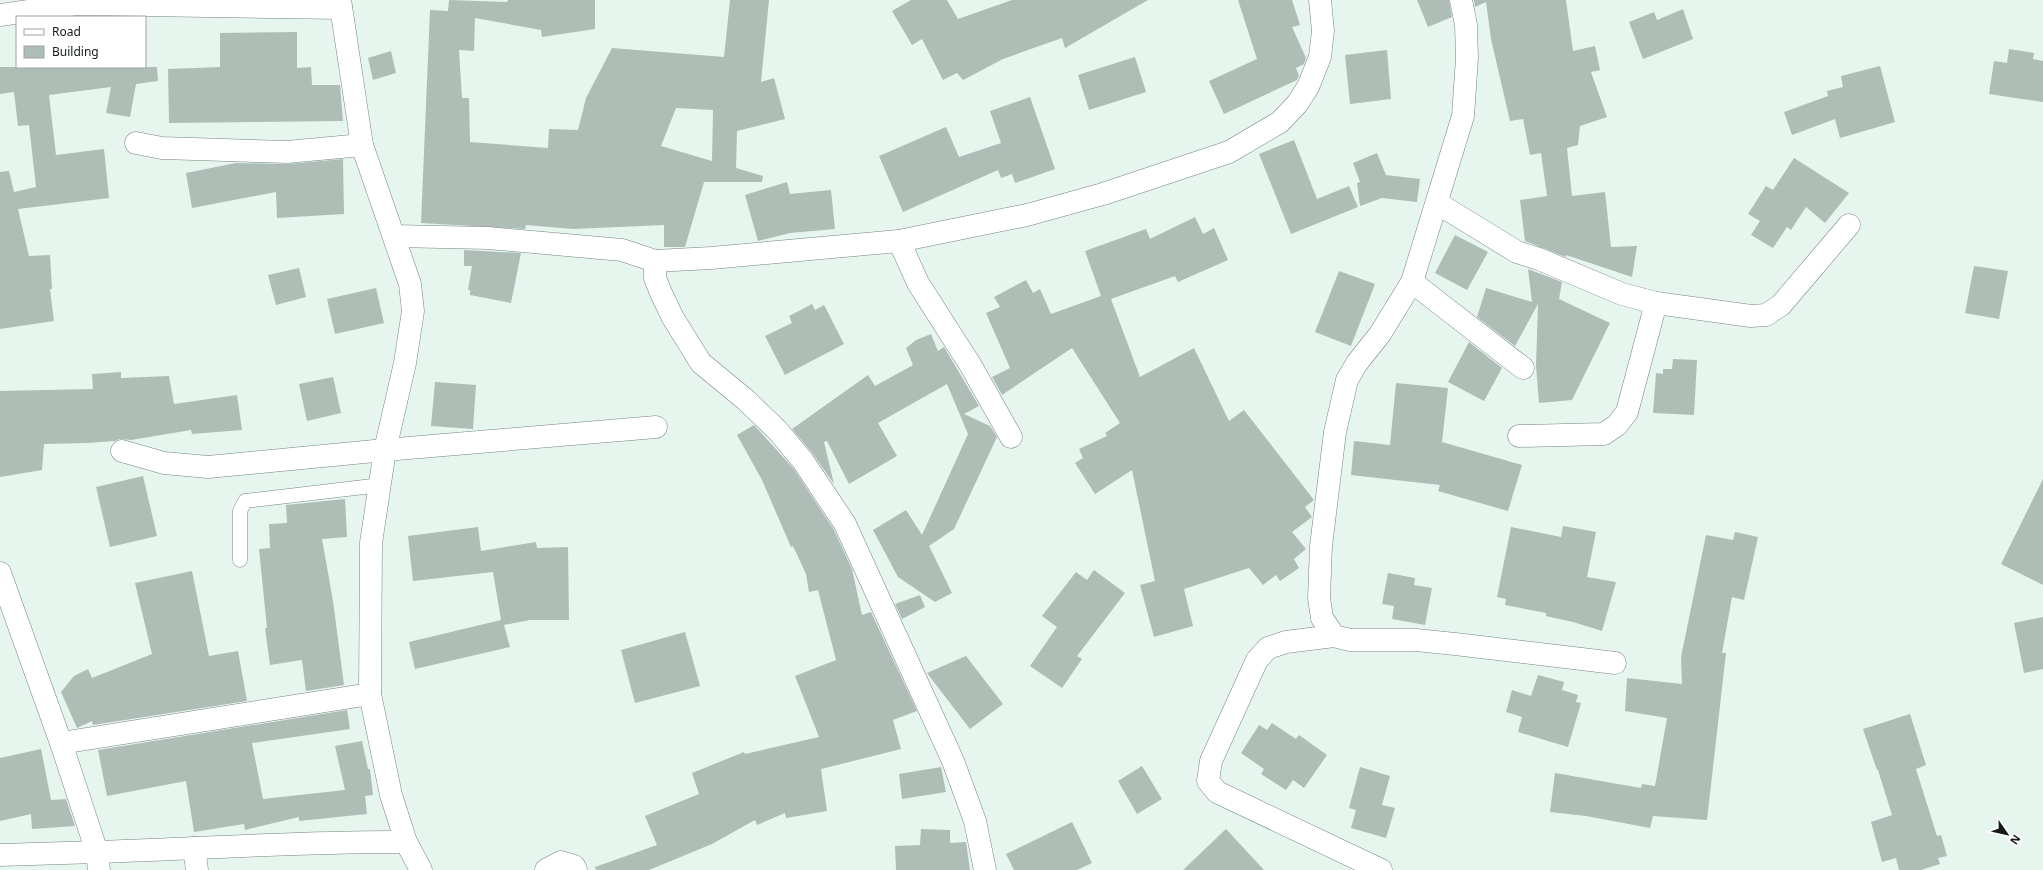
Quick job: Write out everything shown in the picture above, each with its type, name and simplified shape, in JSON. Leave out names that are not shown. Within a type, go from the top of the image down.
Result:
[{"type":"street","points":[[394,236],[488,238],[622,250],[655,261],[711,258],[899,241],[1027,216],[1103,194],[1230,152],[1280,122],[1296,104],[1308,87],[1320,57],[1323,31],[1320,0]]},
{"type":"street","points":[[1334,636],[1322,618],[1319,598],[1321,546],[1335,432],[1342,398],[1351,374],[1380,334],[1412,282],[1463,116],[1467,58],[1466,25],[1461,0]]},
{"type":"street","points":[[0,15],[77,4],[341,4],[362,144],[410,284],[413,311],[405,363],[384,450],[371,543],[370,694],[390,795],[406,842],[422,870]]},
{"type":"street","points":[[136,143],[162,148],[287,152],[362,144]]},
{"type":"street","points":[[1437,203],[1516,252],[1539,259],[1622,294],[1656,303],[1724,314],[1751,316],[1766,314],[1781,305],[1848,225]]},
{"type":"street","points":[[899,241],[918,283],[971,366],[1011,437]]},
{"type":"street","points":[[655,261],[655,278],[661,293],[673,318],[701,363],[746,400],[778,431],[803,461],[845,524],[953,761],[974,822],[985,870]]},
{"type":"street","points":[[1412,282],[1524,368]]},
{"type":"street","points":[[1519,436],[1604,434],[1617,425],[1627,412],[1656,303]]},
{"type":"street","points":[[122,451],[164,463],[208,467],[384,450],[656,427]]},
{"type":"street","points":[[0,573],[61,742],[98,861]]},
{"type":"street","points":[[1381,870],[1217,792],[1208,781],[1211,761],[1257,660],[1268,648],[1286,642],[1334,636],[1350,640],[1416,640],[1615,663]]},
{"type":"street","points":[[61,742],[370,694]]},
{"type":"street","points":[[0,855],[98,861],[194,848],[250,844],[406,842]]},
{"type":"street","points":[[194,848],[197,870]]},
{"type":"street","points":[[546,870],[561,862],[574,866],[576,870]]},
{"type":"lane","points":[[240,560],[240,511],[245,501],[380,484]]},
{"type":"building","points":[[449,0],[507,2],[508,0],[595,0],[595,29],[542,37],[541,30],[475,18],[474,51],[459,50],[462,98],[469,98],[470,142],[548,148],[549,129],[578,130],[586,98],[612,48],[724,57],[730,0],[769,0],[761,82],[774,78],[785,119],[737,131],[736,168],[763,176],[762,182],[704,182],[685,247],[664,247],[664,225],[573,229],[526,225],[525,229],[421,223],[430,10],[448,11]],"holes":[[[676,108],[713,110],[712,161],[661,146]]]},
{"type":"building","points":[[911,0],[947,0],[958,19],[1012,0],[1148,0],[1065,48],[1062,38],[1003,59],[963,80],[957,73],[943,80],[922,39],[912,45],[892,11]]},
{"type":"building","points":[[1238,0],[1292,0],[1300,25],[1292,27],[1306,58],[1304,64],[1296,68],[1299,75],[1297,80],[1224,114],[1209,81],[1257,59]]},
{"type":"building","points":[[1417,0],[1449,0],[1452,17],[1428,27]]},
{"type":"building","points":[[1474,0],[1566,0],[1573,51],[1595,46],[1600,70],[1591,72],[1607,117],[1580,126],[1578,145],[1567,148],[1572,196],[1605,192],[1611,247],[1637,246],[1632,277],[1566,255],[1566,257],[1525,241],[1520,200],[1547,196],[1541,153],[1530,155],[1523,119],[1510,121],[1491,39],[1486,2],[1475,7]]},
{"type":"building","points":[[1683,9],[1693,39],[1643,59],[1629,22],[1654,12],[1657,20]]},
{"type":"building","points":[[297,32],[297,68],[311,67],[312,85],[340,85],[343,121],[169,123],[168,69],[220,67],[220,33]]},
{"type":"building","points":[[2009,49],[2034,53],[2033,59],[2043,61],[2043,102],[1989,94],[1994,61],[2007,63]]},
{"type":"building","points":[[1387,50],[1391,99],[1350,104],[1345,55]]},
{"type":"building","points":[[391,51],[396,73],[373,80],[368,58]]},
{"type":"building","points":[[1135,57],[1146,92],[1089,110],[1078,75]]},
{"type":"building","points":[[1880,66],[1895,122],[1840,138],[1835,119],[1792,135],[1784,112],[1828,96],[1827,91],[1843,87],[1841,76]]},
{"type":"building","points":[[0,67],[157,67],[158,81],[136,84],[130,117],[106,113],[111,87],[49,95],[56,155],[104,149],[109,198],[18,209],[29,256],[50,255],[52,289],[50,289],[54,321],[0,329],[0,172],[9,171],[14,192],[36,187],[29,125],[18,126],[14,92],[0,94]]},
{"type":"building","points":[[1030,97],[1055,169],[1015,183],[1012,174],[1001,178],[998,170],[903,212],[879,156],[946,127],[959,157],[1001,143],[990,111]]},
{"type":"building","points":[[1294,140],[1317,199],[1349,186],[1358,207],[1291,234],[1259,154]]},
{"type":"building","points":[[1377,153],[1386,175],[1420,179],[1417,202],[1382,198],[1360,206],[1357,183],[1360,182],[1353,163]]},
{"type":"building","points":[[1794,158],[1849,193],[1825,223],[1806,207],[1791,230],[1787,227],[1773,248],[1751,235],[1760,221],[1748,214],[1766,186],[1773,190]]},
{"type":"building","points":[[343,159],[344,214],[277,218],[276,192],[192,208],[186,173],[236,163],[288,164]]},
{"type":"building","points":[[787,182],[790,194],[831,190],[835,229],[790,233],[758,241],[745,195]]},
{"type":"building","points":[[1195,217],[1203,234],[1214,228],[1228,260],[1178,282],[1175,276],[1111,299],[1140,377],[1194,348],[1229,421],[1244,410],[1314,500],[1305,507],[1312,517],[1292,532],[1306,549],[1294,559],[1299,568],[1280,581],[1276,575],[1263,585],[1249,568],[1184,589],[1193,626],[1154,637],[1140,585],[1155,581],[1132,470],[1095,494],[1075,463],[1083,458],[1079,449],[1107,436],[1105,433],[1120,423],[1072,348],[1002,395],[992,377],[1010,368],[986,313],[1000,307],[994,297],[1026,280],[1033,293],[1040,289],[1051,314],[1101,296],[1085,251],[1146,229],[1150,239]]},
{"type":"building","points":[[1455,235],[1488,252],[1467,290],[1435,273]]},
{"type":"building","points":[[464,250],[521,253],[511,303],[470,295],[470,290],[468,290],[472,266],[464,266]]},
{"type":"building","points":[[1974,266],[2008,271],[1999,319],[1965,313]]},
{"type":"building","points":[[299,268],[306,297],[276,305],[268,275]]},
{"type":"building","points":[[1528,269],[1562,282],[1559,299],[1610,323],[1572,400],[1539,403],[1536,366],[1538,304],[1515,346],[1477,317],[1486,288],[1532,302]]},
{"type":"building","points":[[1339,271],[1375,284],[1351,346],[1315,332]]},
{"type":"building","points":[[376,288],[384,323],[335,334],[327,299]]},
{"type":"building","points":[[812,304],[815,310],[824,305],[844,344],[785,375],[765,336],[792,323],[789,316]]},
{"type":"building","points":[[931,334],[938,351],[944,347],[979,406],[964,414],[990,426],[997,437],[954,529],[929,546],[952,593],[935,602],[898,577],[873,530],[906,510],[922,535],[968,434],[947,384],[878,423],[897,456],[849,484],[827,441],[824,442],[834,484],[813,454],[792,429],[868,375],[875,386],[913,365],[906,348],[916,340]]},
{"type":"building","points":[[1469,342],[1502,368],[1484,401],[1448,382]]},
{"type":"building","points":[[1673,359],[1697,360],[1694,415],[1653,413],[1656,373],[1663,374],[1663,369],[1672,369]]},
{"type":"building","points":[[121,372],[121,378],[169,376],[174,404],[237,395],[242,430],[192,434],[191,430],[131,440],[119,439],[115,441],[88,443],[44,444],[42,470],[0,477],[0,391],[93,389],[92,374]]},
{"type":"building","points":[[333,377],[341,413],[307,421],[299,384]]},
{"type":"building","points":[[435,382],[476,385],[473,429],[431,426]]},
{"type":"building","points":[[1396,383],[1448,388],[1442,442],[1522,465],[1508,511],[1438,491],[1440,485],[1351,475],[1354,441],[1390,445]]},
{"type":"building","points":[[754,425],[793,468],[834,530],[852,569],[862,615],[871,612],[917,711],[893,720],[901,749],[821,769],[827,811],[786,818],[785,813],[757,825],[755,820],[712,844],[649,870],[596,870],[595,867],[657,845],[645,816],[699,794],[692,773],[744,752],[745,754],[819,737],[795,676],[836,660],[818,590],[809,592],[806,574],[793,546],[791,547],[762,480],[737,435]]},
{"type":"building","points":[[143,476],[157,536],[110,547],[96,487]]},
{"type":"building","points":[[2043,479],[2043,585],[2001,564]]},
{"type":"building","points":[[345,499],[347,537],[322,539],[333,601],[344,685],[306,691],[302,660],[270,665],[265,628],[267,628],[259,549],[270,548],[269,524],[287,523],[286,505]]},
{"type":"building","points":[[1563,526],[1596,532],[1587,577],[1616,582],[1602,631],[1546,616],[1546,613],[1505,605],[1506,599],[1497,597],[1511,527],[1561,537]]},
{"type":"building","points":[[478,527],[481,551],[536,542],[537,548],[568,547],[569,620],[530,620],[504,625],[510,647],[415,669],[409,642],[501,620],[493,572],[413,581],[408,536]]},
{"type":"building","points":[[1735,532],[1758,537],[1744,600],[1732,597],[1722,653],[1726,653],[1707,820],[1653,816],[1650,828],[1586,816],[1550,812],[1555,773],[1641,788],[1642,784],[1655,786],[1667,718],[1625,711],[1627,678],[1682,684],[1681,657],[1706,535],[1733,540]]},
{"type":"building","points":[[1094,570],[1125,593],[1077,656],[1082,659],[1062,688],[1030,666],[1057,627],[1042,616],[1076,572],[1087,580]]},
{"type":"building","points":[[192,571],[209,656],[238,651],[247,701],[93,725],[92,721],[77,728],[61,692],[74,676],[88,669],[92,678],[152,654],[135,583]]},
{"type":"building","points":[[1388,573],[1415,578],[1414,585],[1432,588],[1425,625],[1392,619],[1394,606],[1382,604]]},
{"type":"building","points":[[920,595],[925,607],[902,619],[895,604]]},
{"type":"building","points":[[2043,617],[2043,669],[2024,673],[2014,623]]},
{"type":"building","points":[[685,632],[700,686],[635,703],[621,650]]},
{"type":"building","points":[[966,656],[1003,704],[970,729],[927,673]]},
{"type":"building","points":[[1538,675],[1564,682],[1562,690],[1578,695],[1576,702],[1581,703],[1568,747],[1518,732],[1522,717],[1506,712],[1512,690],[1531,696]]},
{"type":"building","points":[[347,710],[350,729],[252,743],[263,799],[345,790],[335,746],[362,741],[368,769],[370,769],[373,795],[365,796],[367,814],[299,821],[299,817],[245,830],[244,824],[194,832],[186,781],[107,796],[98,750]]},
{"type":"building","points":[[1910,714],[1926,765],[1916,769],[1937,836],[1941,835],[1947,856],[1938,858],[1940,864],[1921,870],[1899,870],[1896,858],[1882,862],[1871,822],[1892,815],[1863,729]]},
{"type":"building","points":[[1272,723],[1296,739],[1299,735],[1327,755],[1304,788],[1293,780],[1286,790],[1261,774],[1264,769],[1241,753],[1259,725],[1267,730]]},
{"type":"building","points":[[41,749],[51,800],[66,799],[75,826],[32,829],[31,814],[0,821],[0,758]]},
{"type":"building","points":[[1142,766],[1162,799],[1137,814],[1118,781]]},
{"type":"building","points":[[941,767],[946,792],[902,799],[899,774]]},
{"type":"building","points":[[1360,767],[1390,776],[1382,805],[1395,808],[1386,838],[1351,828],[1356,810],[1349,808]]},
{"type":"building","points":[[1072,822],[1092,863],[1077,870],[1014,870],[1006,854]]},
{"type":"building","points":[[921,829],[950,830],[950,843],[966,842],[970,870],[896,870],[895,846],[920,845]]},
{"type":"building","points":[[1226,829],[1264,870],[1183,870]]}]
